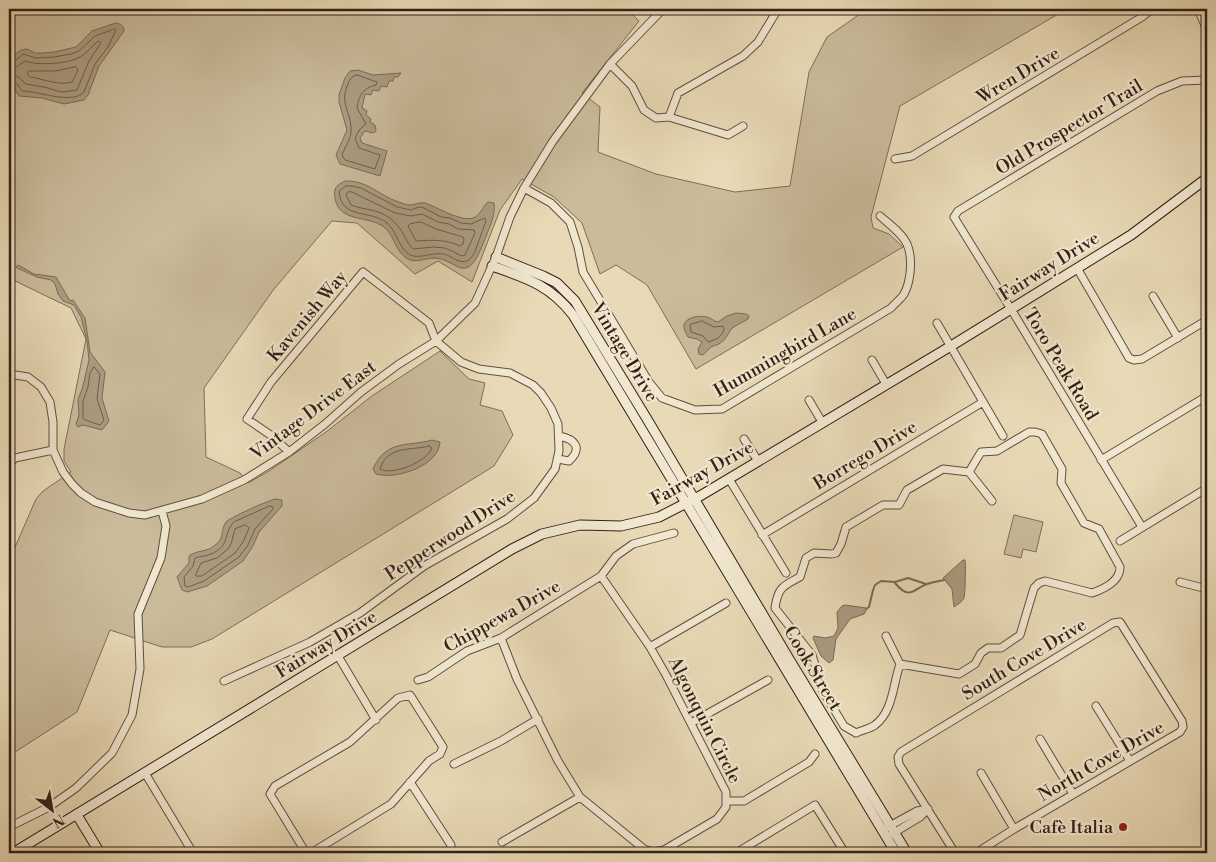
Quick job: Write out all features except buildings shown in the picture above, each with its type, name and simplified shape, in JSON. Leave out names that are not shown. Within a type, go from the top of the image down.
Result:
[{"type":"street","name":"Vintage Drive East","points":[[9,374],[28,377],[41,387],[50,402],[53,422],[53,450],[63,472],[80,493],[96,502],[129,513],[145,515],[202,499],[244,480],[288,452],[361,392],[399,364],[436,341],[475,303],[496,257],[510,217],[524,188],[553,141],[610,64],[663,9]]},
{"type":"street","points":[[669,117],[678,92],[743,56],[758,42],[778,9]]},
{"type":"street","name":"Wren Drive","points":[[895,159],[912,156],[1142,17],[1152,9]]},
{"type":"street","points":[[1198,9],[1207,30]]},
{"type":"street","points":[[610,64],[632,86],[644,110],[656,118],[669,117],[728,135],[743,126]]},
{"type":"street","name":"Old Prospector Trail","points":[[954,217],[958,211],[1157,92],[1182,81],[1207,80]]},
{"type":"street","name":"Fairway Drive","points":[[18,852],[512,549],[542,534],[580,525],[621,526],[659,517],[694,499],[951,346],[1132,235],[1207,178]]},
{"type":"street","name":"Hummingbird Lane","points":[[524,188],[551,203],[570,222],[583,272],[649,382],[662,398],[694,410],[722,409],[891,308],[904,293],[909,278],[910,259],[907,244],[894,228],[880,216]]},
{"type":"street","name":"Toro Peak Road","points":[[954,217],[1142,527]]},
{"type":"street","name":"Vintage Drive","points":[[496,257],[550,280],[575,301],[694,499]]},
{"type":"street","name":"Vintage Drive","points":[[492,266],[531,280],[562,301],[573,315],[685,503]]},
{"type":"street","points":[[1077,268],[1129,358],[1134,360],[1142,359],[1207,320]]},
{"type":"street","name":"Kavenish Way","points":[[288,452],[272,436],[247,419],[271,382],[363,272],[429,323],[436,341]]},
{"type":"street","points":[[1152,296],[1178,338]]},
{"type":"street","points":[[936,323],[1003,436]]},
{"type":"street","name":"Pepperwood Drive","points":[[224,681],[310,642],[360,613],[424,566],[508,519],[534,498],[550,478],[558,459],[558,424],[541,392],[533,385],[510,372],[479,369],[461,362],[436,341]]},
{"type":"street","points":[[872,360],[886,384]]},
{"type":"street","points":[[1101,460],[1207,396]]},
{"type":"street","points":[[809,400],[822,422]]},
{"type":"street","name":"Borrego Drive","points":[[762,534],[983,402]]},
{"type":"street","points":[[900,664],[959,674],[975,664],[981,653],[988,648],[1001,648],[1020,635],[1034,588],[1039,583],[1045,582],[1092,593],[1116,579],[1119,574],[1118,563],[1099,528],[1084,523],[1061,483],[1062,469],[1042,434],[1029,432],[997,451],[981,452],[969,472]]},
{"type":"street","points":[[558,459],[569,462],[574,456],[576,449],[571,439],[559,436]]},
{"type":"street","points":[[744,439],[758,461]]},
{"type":"street","points":[[9,464],[15,458],[53,450]]},
{"type":"street","points":[[886,636],[900,664],[888,709],[883,718],[873,726],[856,732],[844,726],[823,691],[812,655],[774,608],[777,593],[786,584],[800,576],[806,558],[814,553],[836,553],[846,527],[883,505],[899,505],[907,490],[943,469],[969,472],[992,501]]},
{"type":"street","points":[[729,478],[786,572]]},
{"type":"street","points":[[1120,541],[1207,488]]},
{"type":"street","name":"Cook Street","points":[[694,499],[891,832],[907,853]]},
{"type":"street","name":"Cook Street","points":[[685,503],[881,830],[891,832]]},
{"type":"street","points":[[9,827],[49,807],[76,788],[112,753],[132,716],[140,669],[138,614],[161,558],[166,526],[162,511]]},
{"type":"street","name":"Chippewa Drive","points":[[418,680],[428,677],[467,652],[502,638],[601,576],[616,556],[627,547],[674,532]]},
{"type":"street","name":"Algonquin Circle","points":[[502,638],[517,679],[558,761],[580,797],[598,814],[644,849],[653,852],[664,850],[717,819],[724,811],[728,801],[726,792],[650,647],[601,576]]},
{"type":"street","points":[[1180,582],[1207,589]]},
{"type":"street","points":[[650,647],[726,603]]},
{"type":"street","name":"South Cove Drive","points":[[928,809],[900,764],[898,757],[901,752],[1118,621],[1123,624],[1182,721]]},
{"type":"street","points":[[338,656],[376,720]]},
{"type":"street","points":[[691,723],[768,680]]},
{"type":"street","points":[[306,853],[270,794],[275,786],[350,742],[398,698],[410,695],[443,747],[440,754],[429,761],[391,804],[311,853]]},
{"type":"street","points":[[1096,706],[1130,761]]},
{"type":"street","points":[[454,764],[493,745],[538,719]]},
{"type":"street","name":"North Cove Drive","points":[[976,853],[1180,732],[1183,727],[1182,721]]},
{"type":"street","points":[[1040,739],[1073,794]]},
{"type":"street","points":[[728,801],[744,801],[808,762],[814,754]]},
{"type":"street","points":[[146,773],[193,853]]},
{"type":"street","points":[[981,773],[1014,829]]},
{"type":"street","points":[[410,782],[422,797],[451,845],[450,853]]},
{"type":"street","points":[[502,842],[580,797]]},
{"type":"street","points":[[736,853],[815,805],[845,853]]},
{"type":"street","points":[[891,832],[920,817],[928,809],[955,853]]},
{"type":"street","points":[[77,815],[100,853]]},
{"type":"street","name":"Cook Street","points":[[891,832],[896,853]]},
{"type":"shaded area","points":[[9,9],[627,9],[639,21],[582,93],[600,107],[598,152],[656,174],[735,192],[790,186],[809,72],[827,37],[867,9],[1067,9],[900,106],[871,217],[873,228],[889,234],[903,247],[696,369],[647,285],[616,265],[600,274],[582,223],[554,197],[522,179],[500,210],[472,282],[438,261],[415,274],[357,223],[332,221],[274,289],[204,388],[206,457],[240,473],[248,483],[326,432],[372,396],[440,351],[469,379],[485,383],[480,405],[502,411],[513,435],[494,466],[212,639],[191,647],[162,647],[110,630],[77,712],[9,756],[9,561],[36,499],[43,491],[71,472],[64,461],[64,449],[86,339],[71,308],[9,278]]},
{"type":"shaded area","points":[[1014,515],[1043,522],[1036,552],[1023,549],[1021,558],[1004,554]]},
{"type":"water","points":[[116,23],[122,26],[124,31],[99,66],[88,95],[84,100],[64,104],[42,98],[19,96],[14,88],[9,86],[9,59],[21,50],[27,49],[35,53],[42,53],[76,47],[92,31]]},
{"type":"water","points":[[358,70],[373,75],[401,73],[398,77],[394,77],[393,81],[389,81],[387,87],[381,86],[379,91],[373,90],[371,95],[365,94],[362,108],[367,111],[366,115],[371,119],[370,122],[375,125],[376,131],[373,133],[365,131],[360,138],[362,143],[387,151],[380,176],[340,164],[336,155],[347,130],[339,102],[339,95],[345,78],[350,71]]},
{"type":"water","points":[[345,181],[360,183],[403,203],[410,205],[425,203],[449,214],[468,219],[478,215],[488,202],[494,203],[493,217],[478,255],[467,268],[435,258],[416,261],[409,260],[402,255],[384,227],[377,223],[348,215],[342,211],[335,198],[335,189]]},
{"type":"water","points":[[18,265],[34,274],[56,277],[70,301],[73,300],[85,318],[90,352],[105,372],[102,398],[109,421],[102,430],[83,425],[78,427],[76,424],[79,415],[78,400],[89,360],[87,341],[81,317],[74,305],[63,301],[51,280],[37,277],[17,268]]},
{"type":"water","points":[[736,313],[746,314],[749,316],[748,319],[732,328],[725,339],[719,344],[711,347],[703,355],[699,354],[698,349],[702,342],[688,337],[684,328],[685,322],[690,318],[701,316],[718,322]]},
{"type":"water","points":[[432,440],[440,442],[438,451],[425,464],[415,469],[405,473],[384,475],[376,474],[373,469],[378,459],[391,448]]},
{"type":"water","points":[[275,499],[282,500],[282,506],[259,532],[253,546],[243,561],[207,586],[187,592],[182,590],[177,577],[189,563],[189,556],[211,548],[220,541],[224,525],[229,520]]},
{"type":"water","points":[[965,560],[964,598],[954,607],[952,589],[943,578]]},
{"type":"water","points":[[845,605],[866,608],[866,611],[864,614],[850,619],[836,639],[833,660],[829,663],[821,656],[813,638],[814,636],[825,638],[834,636],[838,628],[837,612]]},
{"type":"waterway","points":[[866,609],[869,607],[875,585],[881,581],[895,582],[908,578],[926,584]]},
{"type":"waterway","points":[[895,583],[908,593],[927,584],[944,580]]},
{"type":"place","name":"Cafè Italia","points":[[1123,827]]}]
